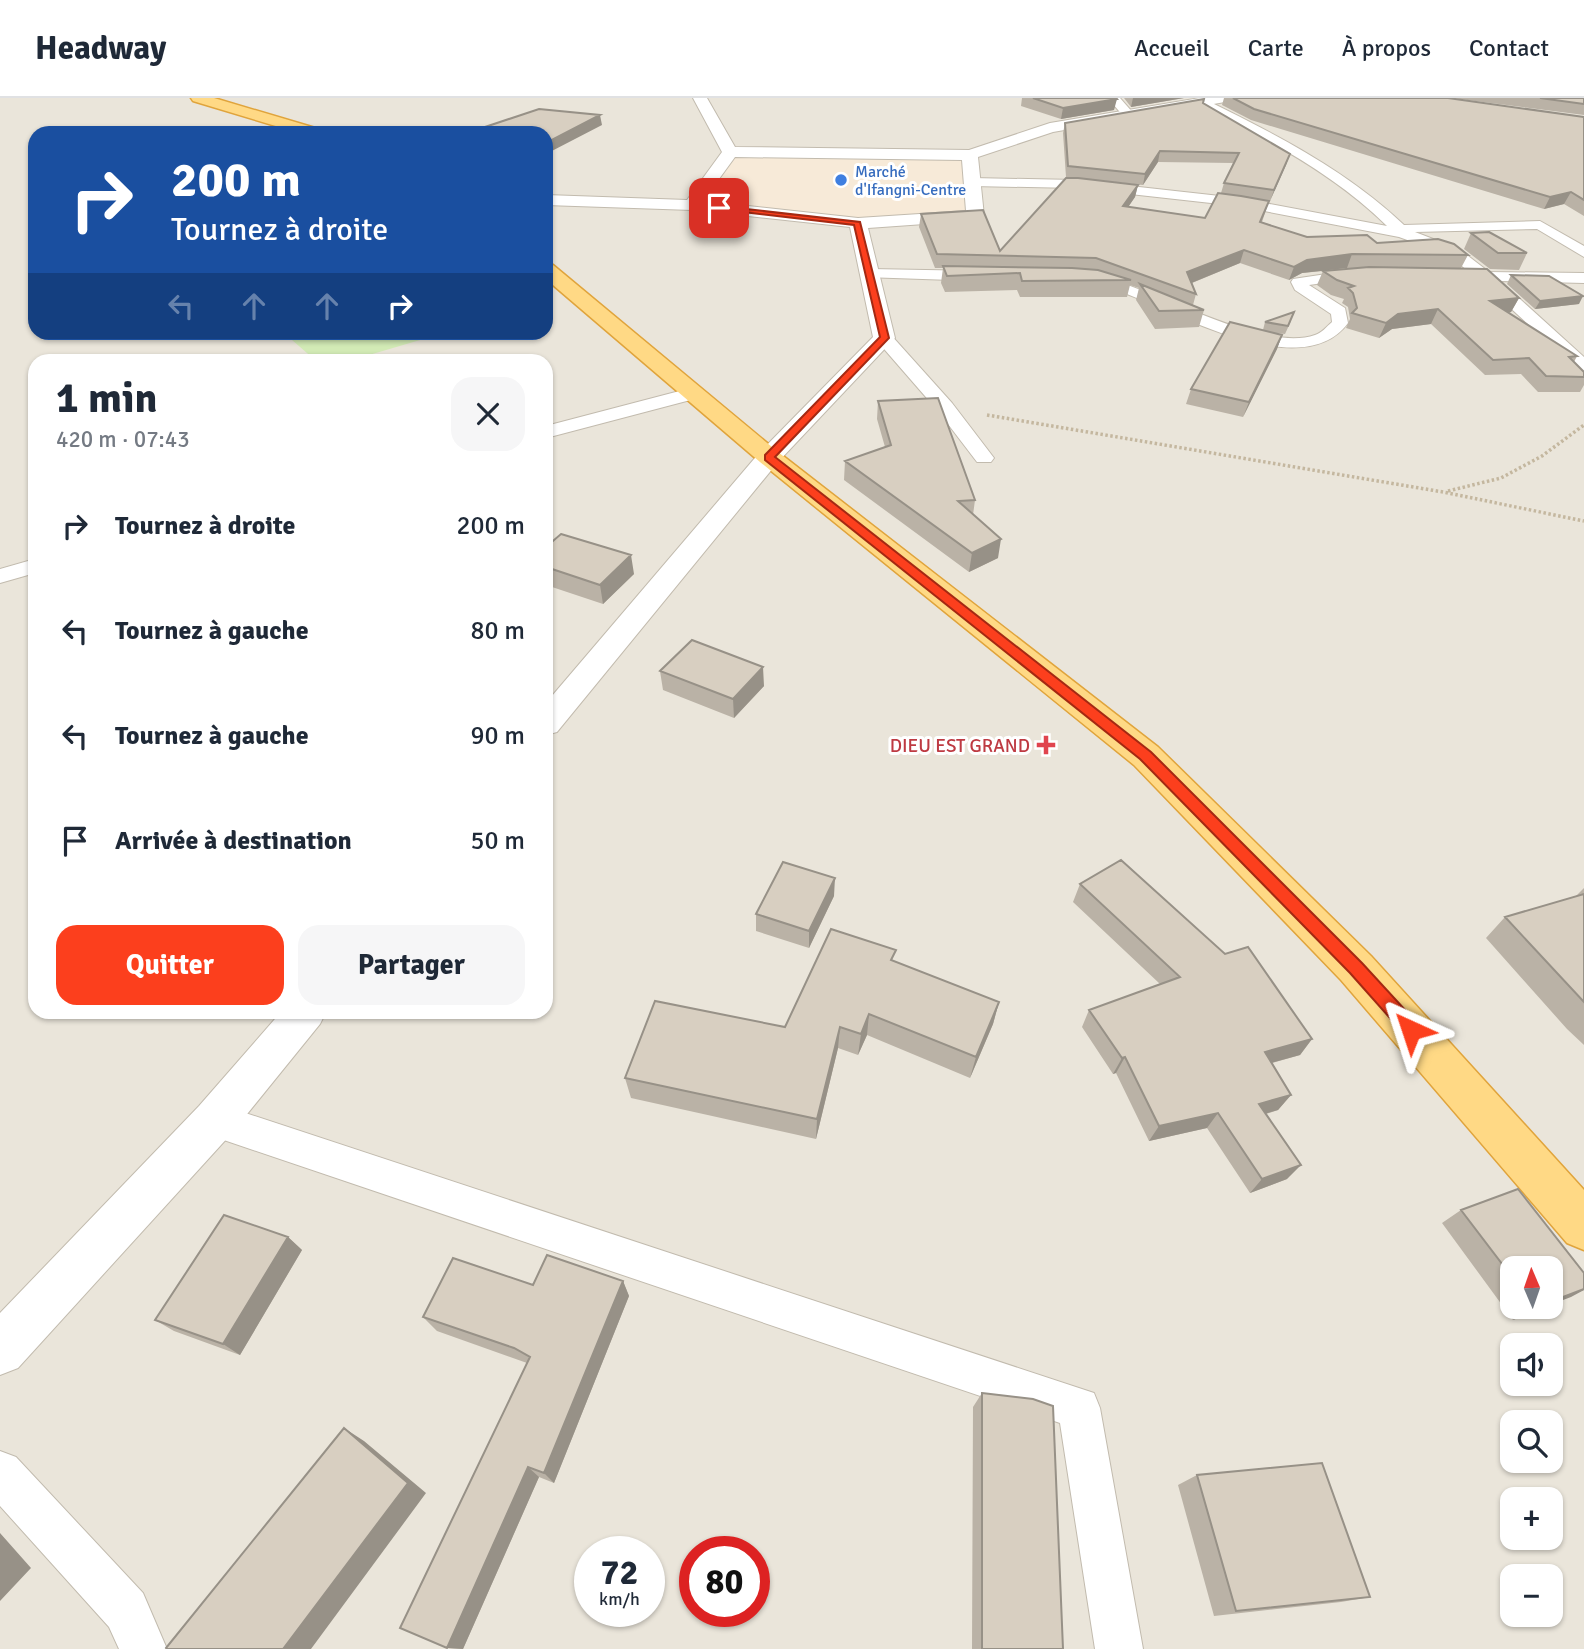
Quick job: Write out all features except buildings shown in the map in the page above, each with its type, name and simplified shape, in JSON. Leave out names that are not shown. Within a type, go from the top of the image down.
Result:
[{"type":"highway","points":[[198,98],[299,126]]},
{"type":"highway","points":[[553,276],[691,394],[1146,756],[1356,968],[1584,1226]]},
{"type":"street","points":[[700,98],[730,152]]},
{"type":"street","points":[[1114,98],[1128,114]]},
{"type":"street","points":[[730,152],[970,155],[1050,128],[1225,98]]},
{"type":"street","points":[[1202,102],[1289,146],[1333,174],[1377,208],[1401,231],[1540,225],[1584,252]]},
{"type":"street","points":[[692,205],[730,152]]},
{"type":"street","points":[[553,200],[692,205],[858,223],[975,216],[970,155]]},
{"type":"street","points":[[972,182],[1076,184],[1238,202],[1401,231],[1454,252],[1486,277],[1584,366]]},
{"type":"street","points":[[858,223],[884,338],[945,407],[984,458]]},
{"type":"street","points":[[870,274],[998,276]]},
{"type":"street","points":[[1074,278],[1113,283],[1203,322],[1254,335],[1305,343],[1322,339],[1340,323],[1339,312],[1301,288],[1299,282],[1377,274]]},
{"type":"street","points":[[1432,276],[1584,278]]},
{"type":"street","points":[[553,716],[769,457],[884,338]]},
{"type":"street","points":[[553,430],[691,394]]},
{"type":"street","points":[[0,576],[28,568]]},
{"type":"street","points":[[0,1350],[215,1121],[300,1019]]},
{"type":"street","points":[[215,1121],[1080,1408],[1119,1649]]},
{"type":"street","points":[[0,1473],[126,1610],[143,1649]]},
{"type":"path","points":[[945,407],[1443,492],[1584,521]]},
{"type":"path","points":[[1443,492],[1501,478],[1542,456],[1584,425]]},
{"type":"shaded area","points":[[0,98],[1584,98],[1584,1649],[0,1649]]},
{"type":"shaded area","name":"Marché d'Ifangni-Centre","points":[[736,155],[963,157],[967,214],[856,221],[700,204]]},
{"type":"green space","points":[[292,340],[420,340],[372,354],[308,354]]},
{"type":"place","name":"Marché d'Ifangni-Centre","points":[[841,180]]},
{"type":"place","name":"DIEU EST GRAND","points":[[1046,745]]},
{"type":"route","points":[[719,208],[858,223],[884,338],[769,457],[1146,756],[1356,968],[1411,1030]]}]
